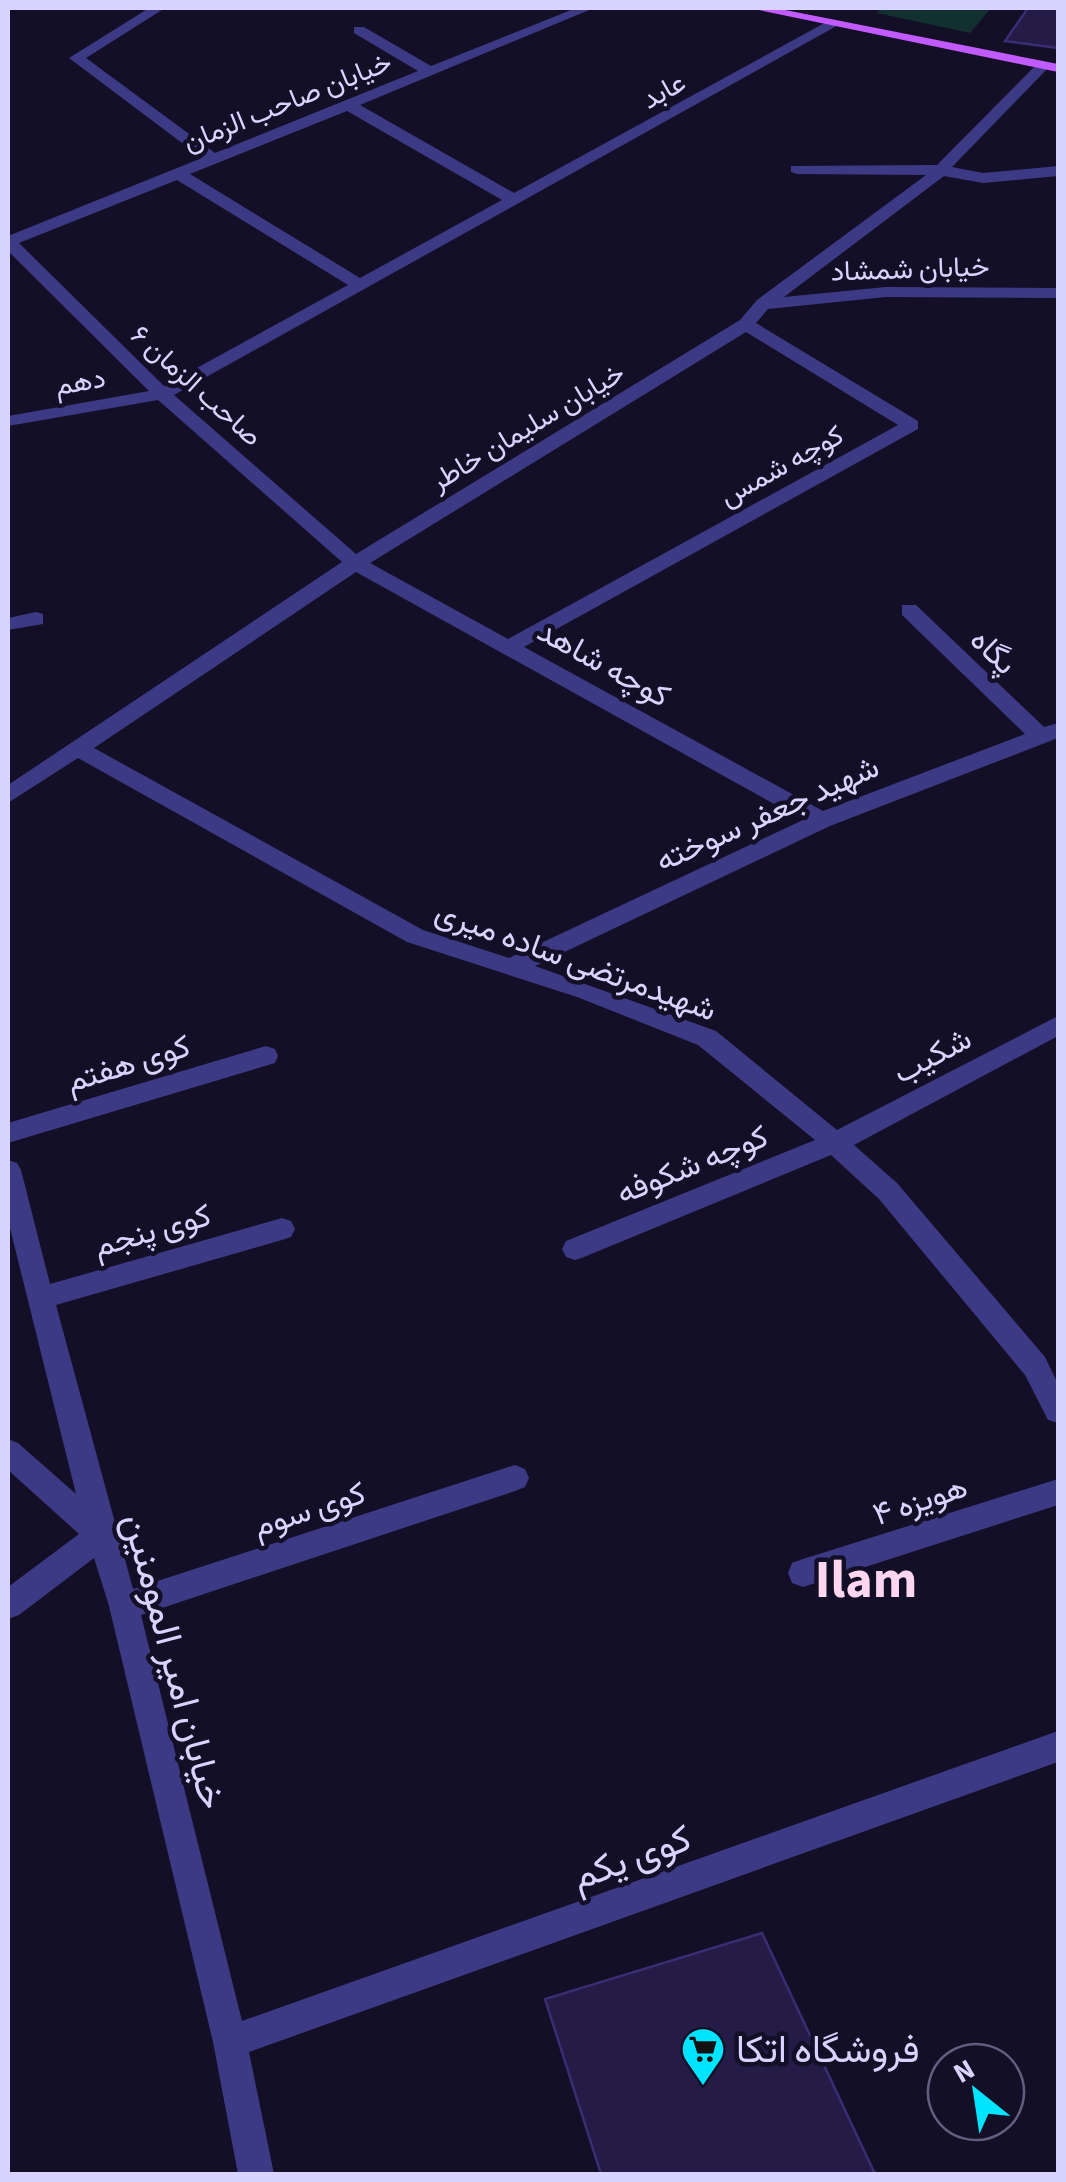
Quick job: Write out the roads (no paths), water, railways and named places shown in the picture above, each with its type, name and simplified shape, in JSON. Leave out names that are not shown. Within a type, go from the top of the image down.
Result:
[{"type":"main road","points":[[756,8],[1051,67]]},
{"type":"street","points":[[158,8],[76,58],[214,159]]},
{"type":"street","name":"خیابان صاحب الزمان","points":[[8,242],[587,8]]},
{"type":"street","name":"عابد","points":[[360,285],[835,23]]},
{"type":"street","points":[[358,30],[427,70]]},
{"type":"street","name":"خیابان سلیمان خاطر","points":[[8,795],[356,562],[746,324],[763,304],[940,170],[1051,67]]},
{"type":"street","points":[[346,104],[514,200]]},
{"type":"street","points":[[796,170],[940,170],[983,178],[1058,172]]},
{"type":"street","points":[[177,173],[360,285]]},
{"type":"street","name":"صاحب الزمان ۶","points":[[8,242],[162,394],[356,562]]},
{"type":"street","name":"دهم","points":[[8,422],[162,394],[360,285]]},
{"type":"street","name":"خیابان شمشاد","points":[[763,304],[886,292],[1058,293]]},
{"type":"street","name":"کوچه شمس","points":[[509,647],[911,425],[746,324]]},
{"type":"street","name":"کوچه شاهد","points":[[356,562],[822,820]]},
{"type":"street","name":"پگاه","points":[[909,610],[1048,732]]},
{"type":"street","points":[[8,624],[36,619]]},
{"type":"street","name":"شهید جعفر سوخته","points":[[507,969],[822,820],[1048,732]]},
{"type":"street","name":"شهیدمرتضی ساده میری","points":[[78,748],[415,936],[507,969],[585,991],[707,1038],[888,1191],[1035,1366],[1058,1410]]},
{"type":"street","name":"شکیب","points":[[835,1143],[1058,1025]]},
{"type":"street","name":"کوی هفتم","points":[[8,1134],[266,1056]]},
{"type":"street","name":"کوچه شکوفه","points":[[574,1249],[835,1143]]},
{"type":"street","name":"خیابان امیر المومنین","points":[[8,1170],[101,1535],[124,1606],[230,2042],[256,2174]]},
{"type":"street","name":"کوی پنجم","points":[[40,1298],[282,1229]]},
{"type":"street","points":[[8,1452],[101,1535],[8,1605]]},
{"type":"street","name":"کوی سوم","points":[[124,1606],[515,1478]]},
{"type":"street","name":"هویزه ۴","points":[[803,1574],[1058,1492]]},
{"type":"street","name":"کوی یکم","points":[[230,2042],[1058,1747]]},
{"type":"place","name":"فروشگاه اتکا","points":[[703,2087]]},
{"type":"district","name":"Ilam","points":[[866,1579]]}]
